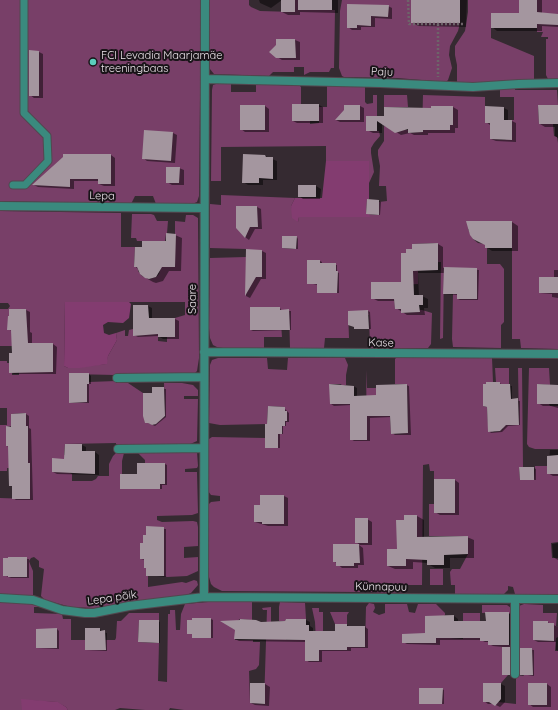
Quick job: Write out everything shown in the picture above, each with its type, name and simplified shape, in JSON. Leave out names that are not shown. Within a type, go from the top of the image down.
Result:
[{"type":"street","name":"Saare","points":[[204,597],[204,208],[206,0]]},
{"type":"street","name":"Paju","points":[[206,79],[380,83],[473,87],[558,83]]},
{"type":"street","name":"Lepa","points":[[0,206],[204,208]]},
{"type":"street","name":"Kase","points":[[204,352],[558,354]]},
{"type":"street","points":[[117,378],[204,377]]},
{"type":"street","points":[[118,449],[204,448]]},
{"type":"street","name":"Lepa põik","points":[[0,598],[33,600],[62,610],[94,613],[129,606],[204,597]]},
{"type":"street","name":"Künnapuu","points":[[204,597],[515,600],[558,599]]},
{"type":"street","points":[[515,600],[515,674]]},
{"type":"lane","points":[[13,185],[25,185],[48,161],[47,136],[24,113],[24,0]]},
{"type":"path","points":[[408,0],[408,24],[464,24]]},
{"type":"path","points":[[438,24],[438,68]]},
{"type":"shaded area","name":"FCI Levadia Maarjamäe treeningbaas","points":[[0,0],[201,0],[199,196],[197,202],[192,204],[156,204],[153,196],[135,196],[131,204],[0,201]]},
{"type":"shaded area","points":[[209,0],[249,0],[249,5],[251,7],[260,11],[294,12],[295,0],[311,0],[311,10],[335,10],[334,68],[331,68],[329,72],[310,72],[304,75],[304,67],[294,67],[294,72],[273,72],[269,76],[214,74],[210,69]]},
{"type":"shaded area","points":[[342,0],[411,0],[411,23],[460,23],[458,31],[450,46],[449,55],[452,68],[448,80],[446,82],[342,76],[339,68],[340,11]]},
{"type":"shaded area","points":[[468,0],[519,0],[519,13],[491,13],[491,38],[534,56],[534,79],[468,84],[457,82],[455,46],[465,31]]},
{"type":"shaded area","points":[[537,0],[558,0],[558,14],[554,14],[558,25],[558,79],[548,79],[546,75],[546,39],[548,39],[548,37],[541,37],[543,32],[537,32]]},
{"type":"shaded area","points":[[231,84],[231,92],[256,92],[256,84],[300,86],[301,104],[292,104],[292,121],[310,121],[310,124],[319,123],[319,107],[327,107],[327,86],[365,86],[365,102],[367,104],[373,103],[373,95],[377,95],[377,120],[366,131],[379,131],[380,136],[371,148],[374,172],[369,183],[369,161],[326,161],[326,146],[221,147],[221,181],[211,181],[212,90],[213,85]]},
{"type":"shaded area","points":[[500,88],[515,88],[515,90],[557,90],[558,105],[538,106],[539,124],[553,124],[554,136],[557,137],[558,143],[558,349],[521,348],[520,339],[512,339],[512,221],[468,229],[473,239],[478,243],[485,244],[485,248],[487,248],[487,264],[500,264],[504,269],[504,322],[501,325],[501,348],[453,347],[453,294],[457,294],[457,299],[476,299],[477,280],[464,279],[444,267],[443,338],[440,339],[441,262],[438,262],[438,243],[412,244],[412,249],[406,249],[406,253],[401,254],[401,267],[418,271],[418,284],[400,285],[394,292],[395,309],[401,309],[401,313],[419,312],[422,310],[432,313],[431,344],[428,348],[370,348],[369,315],[354,315],[348,311],[349,338],[325,338],[324,348],[290,348],[289,310],[280,311],[280,307],[250,307],[250,330],[279,330],[281,323],[282,337],[264,337],[264,348],[223,348],[213,345],[210,338],[209,328],[210,258],[246,257],[246,249],[210,248],[210,204],[221,205],[221,195],[295,198],[291,206],[298,222],[299,217],[369,217],[369,214],[379,215],[379,202],[387,201],[386,186],[379,186],[380,166],[378,150],[384,141],[384,126],[399,130],[408,130],[408,133],[422,132],[423,95],[485,97],[485,123],[490,123],[490,139],[505,140],[512,135],[512,120],[514,120],[514,97],[500,97]],"holes":[[[282,236],[297,237],[296,249],[282,248]]]},
{"type":"shaded area","points":[[384,95],[407,95],[408,107],[384,107]]},
{"type":"shaded area","points":[[326,161],[369,161],[369,199],[367,199],[366,214],[369,214],[370,217],[299,217],[298,222],[292,218],[291,206],[295,198],[322,198]]},
{"type":"shaded area","points":[[0,211],[121,213],[121,247],[135,247],[134,267],[138,267],[138,271],[142,276],[149,279],[156,277],[159,274],[161,267],[175,267],[175,221],[185,222],[186,215],[193,215],[198,218],[199,358],[197,371],[195,373],[116,375],[69,374],[69,403],[87,402],[87,384],[89,382],[116,381],[116,383],[128,383],[143,393],[145,423],[153,425],[159,421],[159,417],[165,417],[164,383],[182,383],[193,385],[198,390],[198,396],[184,396],[184,399],[198,399],[197,441],[188,445],[120,445],[116,443],[65,444],[64,455],[70,455],[70,473],[72,474],[72,481],[92,481],[98,476],[109,476],[109,464],[113,456],[116,453],[124,453],[122,461],[122,474],[165,484],[165,463],[145,463],[145,460],[138,453],[139,452],[197,452],[197,468],[185,469],[185,472],[197,472],[198,513],[192,515],[157,516],[157,520],[162,522],[197,522],[198,546],[184,547],[184,558],[198,557],[198,571],[187,576],[164,576],[164,557],[159,556],[160,546],[164,546],[164,527],[146,527],[146,535],[143,535],[143,543],[140,543],[140,559],[144,559],[148,576],[148,587],[182,582],[186,583],[194,580],[197,581],[198,585],[191,593],[184,596],[94,608],[71,607],[45,600],[41,596],[44,569],[39,567],[39,561],[34,557],[29,561],[33,571],[33,596],[0,594],[0,498],[29,499],[30,484],[26,468],[7,468],[7,471],[0,471],[0,425],[7,425],[7,408],[0,408],[0,361],[7,361],[7,363],[9,363],[9,372],[12,373],[12,375],[19,375],[19,373],[12,344],[12,346],[0,346],[0,309],[8,309],[10,306],[8,303],[0,303]],"holes":[[[65,302],[185,302],[185,315],[175,318],[175,337],[167,337],[167,342],[158,341],[158,328],[133,335],[133,329],[129,330],[128,336],[125,336],[125,330],[116,333],[117,340],[108,356],[106,364],[68,368],[64,366]],[[26,413],[28,445],[7,446],[6,427],[11,426],[11,414]]]},
{"type":"shaded area","points":[[132,214],[151,214],[154,215],[157,221],[168,221],[165,241],[137,241],[136,238],[131,238]]},
{"type":"shaded area","points":[[65,302],[129,302],[131,304],[129,318],[123,323],[108,322],[103,325],[104,333],[109,335],[116,333],[117,340],[108,356],[107,364],[80,368],[68,368],[64,366]]},
{"type":"shaded area","points":[[218,358],[267,358],[268,369],[287,370],[288,358],[345,358],[348,365],[346,385],[342,386],[341,384],[330,384],[330,404],[353,404],[355,422],[350,423],[350,440],[367,439],[366,370],[367,388],[376,388],[376,405],[390,416],[391,434],[408,433],[407,384],[395,384],[396,358],[492,358],[493,382],[483,384],[483,406],[487,407],[488,425],[491,426],[491,429],[494,432],[503,429],[503,425],[519,425],[518,368],[522,368],[523,467],[519,467],[520,480],[534,480],[535,466],[547,466],[558,474],[558,542],[551,543],[552,558],[558,558],[558,594],[515,594],[513,587],[508,586],[508,590],[504,594],[455,594],[455,585],[451,585],[450,572],[452,569],[460,569],[468,554],[468,536],[429,536],[429,504],[434,504],[455,512],[455,479],[434,479],[434,471],[430,471],[429,464],[423,465],[422,585],[408,585],[406,592],[387,593],[371,592],[368,589],[368,585],[362,585],[360,592],[222,591],[214,587],[211,584],[209,577],[208,509],[211,502],[220,501],[220,496],[211,495],[208,491],[209,439],[212,437],[265,438],[265,448],[278,448],[278,434],[285,421],[287,421],[287,411],[285,411],[285,407],[268,406],[267,424],[220,425],[209,423],[210,365],[212,360]]},
{"type":"shaded area","points":[[495,368],[509,368],[509,384],[500,384],[500,382],[496,382]]},
{"type":"shaded area","points":[[529,368],[549,368],[550,385],[537,384],[550,406],[558,406],[558,449],[535,449],[529,447],[527,444]]},
{"type":"shaded area","points":[[430,569],[443,569],[443,585],[430,585]]},
{"type":"shaded area","points":[[0,602],[31,604],[41,607],[34,607],[34,613],[62,614],[63,619],[71,619],[71,640],[85,640],[85,650],[106,650],[105,640],[115,640],[117,621],[121,621],[129,613],[159,613],[159,620],[139,620],[138,642],[159,643],[158,681],[167,682],[168,614],[170,614],[170,610],[175,610],[176,630],[180,630],[181,614],[185,604],[208,602],[252,602],[252,620],[240,619],[230,626],[235,629],[235,640],[253,640],[253,642],[260,642],[259,665],[256,669],[249,671],[250,703],[264,704],[267,610],[263,610],[262,608],[271,607],[271,622],[286,634],[286,640],[306,640],[307,655],[305,655],[305,661],[317,661],[315,622],[312,608],[319,608],[319,612],[323,612],[323,644],[336,650],[347,650],[347,644],[365,647],[366,607],[369,603],[374,604],[375,608],[373,612],[379,615],[385,613],[385,604],[407,604],[409,612],[415,613],[418,604],[436,604],[445,613],[445,615],[425,636],[424,643],[436,643],[436,637],[463,639],[463,613],[480,613],[480,641],[488,641],[508,632],[508,645],[513,646],[513,666],[501,683],[483,683],[483,702],[491,702],[496,704],[498,702],[516,704],[516,675],[524,676],[519,668],[519,606],[524,604],[543,605],[543,613],[557,613],[556,626],[558,627],[558,637],[556,638],[555,651],[558,651],[558,710],[184,710],[170,708],[169,710],[145,710],[120,708],[115,710],[68,710],[66,707],[57,702],[22,700],[22,710],[0,710]]},
{"type":"shaded area","points":[[280,602],[305,603],[306,619],[286,619],[285,621],[279,621]]},
{"type":"shaded area","points":[[482,605],[507,605],[511,608],[512,614],[509,614],[509,612],[482,613]]},
{"type":"shaded area","points":[[330,612],[349,612],[347,615],[347,624],[335,624]]},
{"type":"shaded area","points":[[21,699],[58,702],[68,710],[22,710]]},
{"type":"building","points":[[281,0],[295,0],[295,12],[281,12]]},
{"type":"building","points":[[298,0],[332,0],[332,10],[298,10]]},
{"type":"building","points":[[411,0],[460,0],[460,23],[411,23]]},
{"type":"building","points":[[519,0],[537,0],[537,12],[558,14],[558,25],[537,24],[537,28],[491,28],[491,13],[519,13]]},
{"type":"building","points":[[347,4],[389,5],[388,17],[371,16],[371,26],[357,25],[357,28],[347,28]]},
{"type":"building","points":[[276,39],[295,39],[296,58],[276,58],[269,52],[276,45]]},
{"type":"building","points":[[29,50],[39,51],[39,96],[29,96]]},
{"type":"building","points":[[292,104],[319,104],[319,121],[292,121]]},
{"type":"building","points":[[240,105],[265,105],[265,130],[240,130]]},
{"type":"building","points":[[344,105],[360,105],[360,120],[335,120],[344,110]]},
{"type":"building","points":[[538,105],[558,105],[558,124],[539,124]]},
{"type":"building","points":[[431,106],[453,106],[453,125],[450,125],[450,130],[423,130],[423,132],[408,133],[408,129],[395,133],[377,121],[377,131],[366,131],[366,116],[384,116],[384,107],[431,108]]},
{"type":"building","points":[[485,106],[504,107],[504,120],[512,120],[512,140],[490,139],[490,123],[485,123]]},
{"type":"building","points":[[144,130],[173,132],[171,161],[142,159]]},
{"type":"building","points":[[63,154],[111,154],[111,184],[98,184],[98,179],[70,179],[70,187],[32,185],[63,157]]},
{"type":"building","points":[[243,154],[273,157],[273,179],[259,178],[259,183],[242,183]]},
{"type":"building","points":[[166,167],[180,167],[179,183],[166,183]]},
{"type":"building","points":[[298,185],[316,185],[316,197],[298,197]]},
{"type":"building","points":[[367,199],[379,200],[379,215],[366,214]]},
{"type":"building","points":[[236,206],[257,206],[258,227],[250,227],[245,238],[236,228]]},
{"type":"building","points":[[466,221],[512,221],[512,248],[485,248],[485,245],[473,239],[470,235]]},
{"type":"building","points":[[166,233],[176,234],[175,267],[162,267],[156,277],[149,279],[145,278],[140,274],[137,267],[134,267],[135,247],[142,247],[142,241],[166,241]]},
{"type":"building","points":[[282,236],[297,236],[296,249],[282,248]]},
{"type":"building","points":[[438,243],[438,270],[413,271],[414,295],[423,295],[423,305],[419,305],[420,312],[401,313],[401,309],[395,309],[394,299],[371,299],[371,282],[401,282],[401,253],[406,253],[406,249],[412,249],[412,244]]},
{"type":"building","points":[[246,249],[262,250],[262,277],[256,277],[245,296]]},
{"type":"building","points":[[307,260],[320,260],[320,263],[336,263],[336,271],[338,271],[337,293],[317,293],[317,284],[307,284]]},
{"type":"building","points":[[444,267],[477,268],[477,299],[457,299],[457,294],[443,294]]},
{"type":"building","points":[[539,277],[558,277],[558,293],[539,293]]},
{"type":"building","points":[[133,305],[148,305],[149,318],[175,318],[175,337],[158,337],[158,334],[133,336]]},
{"type":"building","points":[[250,307],[280,307],[280,310],[289,309],[290,330],[250,330]]},
{"type":"building","points":[[9,309],[26,309],[28,343],[53,343],[53,372],[9,373],[9,353],[12,353],[11,330],[7,330]]},
{"type":"building","points":[[368,310],[369,329],[354,329],[354,327],[348,325],[348,311]]},
{"type":"building","points":[[69,373],[89,373],[89,384],[87,384],[87,402],[69,403]]},
{"type":"building","points":[[486,382],[510,384],[511,399],[518,398],[519,425],[506,425],[500,431],[488,432],[487,407],[483,406],[483,384],[486,384]]},
{"type":"building","points":[[329,384],[354,386],[354,396],[376,395],[376,385],[407,384],[408,433],[391,434],[390,416],[367,416],[367,440],[350,440],[350,404],[330,404]]},
{"type":"building","points":[[537,384],[558,385],[558,404],[537,404]]},
{"type":"building","points":[[152,387],[164,387],[165,416],[156,424],[152,425],[145,423],[143,416],[143,393],[152,393]]},
{"type":"building","points":[[268,406],[285,407],[285,411],[287,411],[287,421],[285,421],[285,426],[282,426],[282,434],[278,434],[278,448],[265,448],[265,424],[267,424]]},
{"type":"building","points":[[26,413],[26,426],[28,426],[28,463],[30,463],[30,499],[12,499],[12,486],[9,486],[6,426],[11,427],[11,414]]},
{"type":"building","points":[[65,444],[82,444],[82,451],[95,451],[95,474],[52,472],[52,458],[64,459]]},
{"type":"building","points":[[558,455],[558,474],[547,474],[547,456]]},
{"type":"building","points":[[137,463],[165,463],[165,484],[160,484],[160,489],[120,489],[120,474],[137,474]]},
{"type":"building","points":[[519,467],[534,467],[534,480],[520,480]]},
{"type":"building","points":[[434,479],[455,479],[455,513],[434,513]]},
{"type":"building","points":[[260,495],[284,495],[284,524],[262,524],[262,522],[254,522],[254,505],[260,505]]},
{"type":"building","points":[[404,515],[417,515],[417,537],[468,536],[468,554],[444,555],[444,565],[427,565],[427,560],[406,559],[406,566],[387,566],[387,549],[397,549],[396,520],[404,520]]},
{"type":"building","points":[[355,518],[368,518],[368,543],[355,543]]},
{"type":"building","points":[[146,526],[164,527],[164,576],[146,576],[144,559],[140,559],[140,543],[143,543],[143,535],[146,535]]},
{"type":"building","points":[[333,544],[359,544],[360,563],[354,563],[354,566],[336,566],[336,562],[333,562]]},
{"type":"building","points":[[27,557],[27,577],[3,576],[3,558]]},
{"type":"building","points":[[485,612],[509,612],[509,645],[488,645],[488,641],[480,641],[480,638],[436,638],[436,643],[402,643],[402,634],[425,633],[425,616],[454,615],[454,621],[486,621]]},
{"type":"building","points":[[192,618],[211,618],[211,638],[192,638],[192,634],[187,634],[187,620],[192,620]]},
{"type":"building","points":[[240,619],[256,620],[261,622],[285,621],[286,619],[306,619],[306,625],[309,625],[309,631],[335,631],[335,624],[365,626],[365,647],[347,647],[347,650],[319,650],[319,661],[305,661],[305,640],[234,639],[235,630],[220,621]]},
{"type":"building","points":[[139,620],[159,620],[159,643],[138,642]]},
{"type":"building","points":[[533,621],[548,621],[548,623],[554,623],[554,641],[533,640]]},
{"type":"building","points":[[57,628],[57,648],[36,648],[36,629]]},
{"type":"building","points":[[85,628],[100,628],[100,631],[105,630],[106,650],[85,650]]},
{"type":"building","points":[[502,647],[510,647],[510,675],[502,675]]},
{"type":"building","points":[[520,648],[532,648],[533,675],[520,675]]},
{"type":"building","points":[[250,683],[265,683],[265,704],[250,703]]},
{"type":"building","points":[[483,683],[501,683],[501,699],[495,706],[489,702],[483,702]]},
{"type":"building","points":[[528,683],[547,683],[547,705],[528,705]]},
{"type":"building","points":[[419,688],[443,688],[442,704],[419,704]]},
{"type":"place","name":"FCI Levadia Maarjamäe treeningbaas","points":[[93,62]]}]
